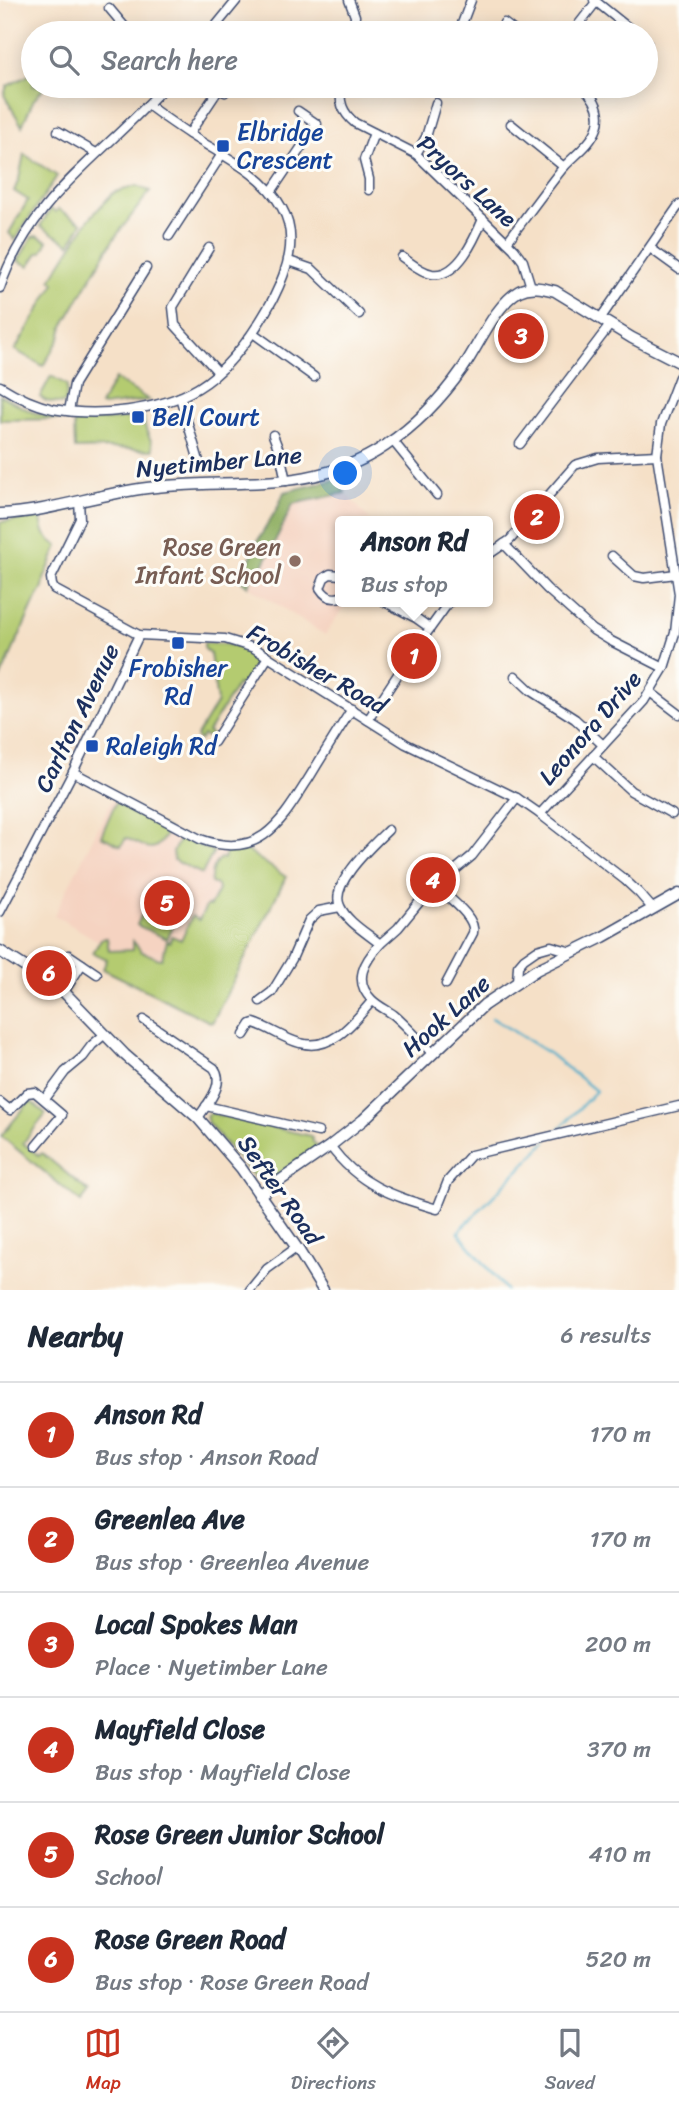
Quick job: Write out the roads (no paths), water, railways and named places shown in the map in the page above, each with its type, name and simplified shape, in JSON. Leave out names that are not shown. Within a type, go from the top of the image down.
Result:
[{"type":"street","points":[[220,21],[237,0]]},
{"type":"street","points":[[349,0],[355,21]]},
{"type":"street","points":[[463,21],[471,0]]},
{"type":"street","points":[[581,21],[595,1],[620,21]]},
{"type":"street","points":[[108,8],[119,21]]},
{"type":"street","points":[[0,288],[2,272],[42,210],[62,186],[154,98]]},
{"type":"street","points":[[189,134],[213,98]]},
{"type":"street","name":"Pryors Lane","points":[[340,98],[346,114],[355,123],[415,154],[483,219],[523,261],[531,287]]},
{"type":"street","points":[[507,243],[564,167],[597,129],[599,113],[595,98]]},
{"type":"street","points":[[415,154],[426,137],[436,103]]},
{"type":"street","points":[[0,386],[30,401],[69,411],[121,410],[168,402],[200,387],[218,372],[253,332],[277,291],[289,261],[290,229],[283,208],[254,176],[148,105]]},
{"type":"street","points":[[271,192],[317,124],[298,111]]},
{"type":"street","points":[[511,124],[564,167]]},
{"type":"street","points":[[58,131],[96,153]]},
{"type":"street","points":[[369,190],[364,160],[374,133]]},
{"type":"street","points":[[169,236],[222,154]]},
{"type":"street","points":[[600,319],[679,205]]},
{"type":"street","points":[[402,257],[423,271],[440,274],[467,253],[483,219]]},
{"type":"street","points":[[209,248],[173,307],[173,316],[175,325],[218,372]]},
{"type":"street","points":[[650,248],[679,269]]},
{"type":"street","points":[[289,261],[312,270],[359,314]]},
{"type":"street","points":[[69,411],[74,384],[146,268]]},
{"type":"street","points":[[531,287],[555,291],[610,325],[679,362]]},
{"type":"street","name":"Nyetimber Lane","points":[[0,514],[31,511],[149,487],[286,481],[352,464],[393,441],[421,417],[453,382],[503,305],[512,296],[531,287]]},
{"type":"street","points":[[520,444],[610,325]]},
{"type":"street","points":[[253,332],[314,377]]},
{"type":"street","name":"Leonora Drive","points":[[540,814],[650,692],[664,668],[677,634],[676,544],[657,455],[661,424],[679,377]]},
{"type":"street","points":[[180,397],[201,468]]},
{"type":"street","points":[[273,435],[281,453],[286,481]]},
{"type":"street","points":[[393,441],[437,495]]},
{"type":"street","points":[[493,552],[504,544],[575,464],[598,458],[657,455]]},
{"type":"street","name":"Carlton Avenue","points":[[0,912],[73,772],[139,635],[54,589],[52,585],[51,578],[80,519],[79,501]]},
{"type":"street","points":[[504,544],[547,589],[593,630],[664,668]]},
{"type":"street","points":[[612,556],[634,576],[644,578],[676,574]]},
{"type":"street","points":[[335,574],[324,578],[320,588],[329,597],[335,598]]},
{"type":"street","points":[[395,607],[430,628]]},
{"type":"street","points":[[368,720],[445,607]]},
{"type":"street","name":"Frobisher Road","points":[[139,635],[232,640],[254,648],[425,754],[517,798],[625,880],[653,909]]},
{"type":"street","points":[[214,742],[268,657]]},
{"type":"street","points":[[515,676],[531,691],[575,719],[603,745]]},
{"type":"street","points":[[650,692],[679,714]]},
{"type":"street","points":[[73,772],[200,839],[213,844],[238,845],[267,834],[276,827],[352,709]]},
{"type":"street","points":[[593,756],[631,791],[672,814]]},
{"type":"street","points":[[433,1054],[393,1014],[372,1001],[363,988],[360,974],[380,944],[435,886],[472,856],[517,798]]},
{"type":"street","points":[[380,944],[356,925],[340,907],[339,894],[350,872],[388,830]]},
{"type":"street","points":[[435,886],[463,910],[475,927],[446,984]]},
{"type":"street","name":"Hook Lane","points":[[260,1195],[330,1146],[392,1095],[484,1005],[517,982],[679,894]]},
{"type":"street","points":[[260,1001],[272,992],[292,959],[309,920],[319,911],[340,907]]},
{"type":"street","points":[[517,982],[518,966],[524,958],[537,950],[551,946],[572,952]]},
{"type":"street","name":"Sefter Road","points":[[0,950],[64,992],[150,1079],[198,1118],[228,1151],[260,1195],[323,1290]]},
{"type":"street","points":[[69,955],[97,974]]},
{"type":"street","points":[[64,992],[82,964]]},
{"type":"street","points":[[272,992],[281,998]]},
{"type":"street","points":[[244,1035],[254,1023],[299,1043],[326,1043],[343,1033],[372,1001]]},
{"type":"street","points":[[144,1020],[218,1073],[219,1080],[198,1118]]},
{"type":"street","points":[[45,1099],[65,1072],[105,1034]]},
{"type":"street","points":[[0,1102],[10,1110],[27,1093],[35,1092],[62,1115],[36,1146]]},
{"type":"street","points":[[206,1106],[318,1132]]},
{"type":"street","points":[[330,1146],[358,1176],[391,1195],[437,1209],[448,1181],[471,1155],[679,1106]]},
{"type":"street","points":[[250,1290],[267,1269],[296,1248]]},
{"type":"waterway","points":[[492,1018],[550,1054],[596,1091],[560,1128]]},
{"type":"waterway","points":[[506,1290],[458,1232],[546,1142]]},
{"type":"place","name":"Elbridge Crescent","points":[[223,146]]},
{"type":"place","name":"Local Spokes Man","points":[[521,336]]},
{"type":"place","name":"Bell Court","points":[[138,417]]},
{"type":"place","name":"Greenlea Ave","points":[[537,517]]},
{"type":"place","name":"Rose Green Infant School","points":[[295,561]]},
{"type":"place","name":"Frobisher Rd","points":[[178,643]]},
{"type":"place","name":"Anson Rd","points":[[414,656]]},
{"type":"place","name":"Raleigh Rd","points":[[92,746]]},
{"type":"place","name":"Mayfield Close","points":[[433,880]]},
{"type":"place","name":"Rose Green Junior School","points":[[167,903]]},
{"type":"place","name":"Rose Green Road","points":[[49,973]]}]
